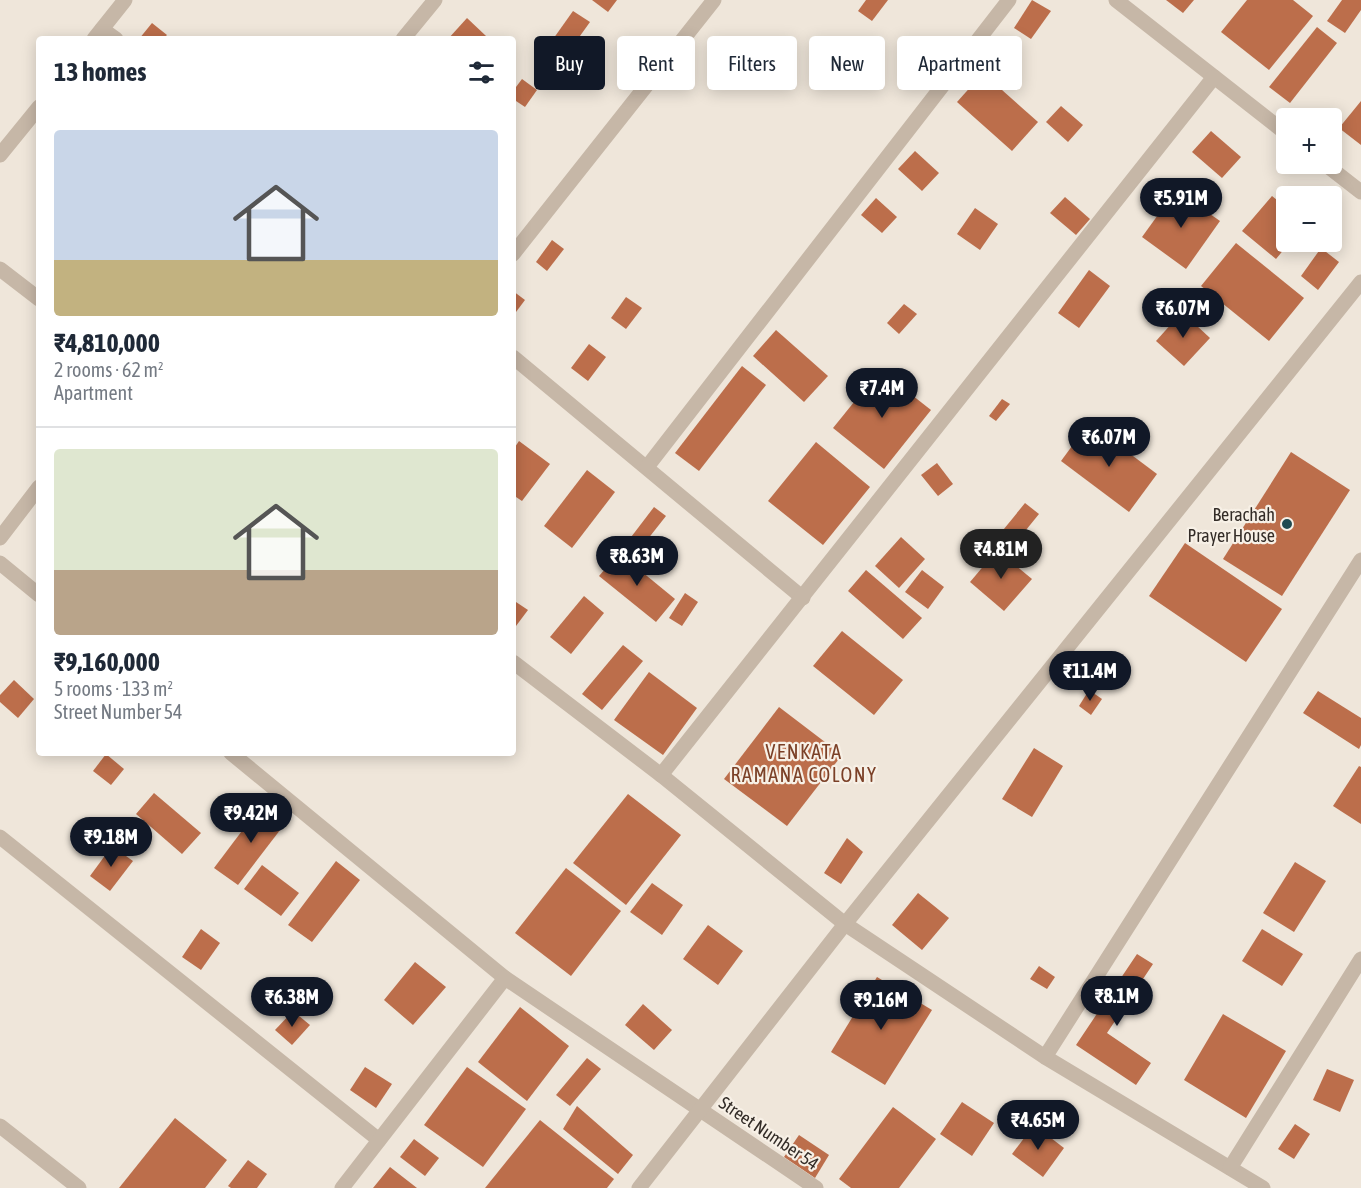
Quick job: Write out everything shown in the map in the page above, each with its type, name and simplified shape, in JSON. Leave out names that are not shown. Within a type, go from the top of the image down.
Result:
[{"type":"street","points":[[98,34],[125,0]]},
{"type":"street","points":[[405,36],[435,0]]},
{"type":"street","points":[[516,250],[714,0]]},
{"type":"street","points":[[647,467],[1009,0]]},
{"type":"street","points":[[1116,0],[1276,125]]},
{"type":"street","points":[[661,775],[1214,77]]},
{"type":"street","points":[[0,155],[36,111]]},
{"type":"street","points":[[1338,174],[1361,192]]},
{"type":"street","points":[[0,269],[36,297]]},
{"type":"street","points":[[639,1188],[845,924],[1361,282]]},
{"type":"street","points":[[516,359],[803,597]]},
{"type":"street","points":[[0,538],[36,491]]},
{"type":"street","points":[[1045,1057],[1361,560]]},
{"type":"street","points":[[0,563],[36,593]]},
{"type":"street","points":[[516,664],[661,775],[845,924],[1045,1057],[1263,1188]]},
{"type":"street","name":"Street Number 54","points":[[235,756],[505,978],[816,1188]]},
{"type":"street","points":[[0,837],[379,1140]]},
{"type":"street","points":[[1230,1168],[1361,959]]},
{"type":"street","points":[[342,1188],[505,978]]},
{"type":"street","points":[[0,1126],[79,1188]]},
{"type":"building","points":[[592,0],[617,0],[608,12]]},
{"type":"building","points":[[866,0],[888,0],[872,21],[858,11]]},
{"type":"building","points":[[1032,0],[1051,11],[1031,39],[1014,28]]},
{"type":"building","points":[[1166,0],[1194,0],[1183,13]]},
{"type":"building","points":[[1247,0],[1293,0],[1313,16],[1269,70],[1221,32]]},
{"type":"building","points":[[1342,0],[1361,0],[1361,10],[1345,33],[1327,21]]},
{"type":"building","points":[[573,11],[590,22],[580,36],[555,36]]},
{"type":"building","points":[[467,18],[486,36],[451,36]]},
{"type":"building","points":[[152,23],[167,35],[166,36],[141,36]]},
{"type":"building","points":[[1317,27],[1337,43],[1290,103],[1269,87]]},
{"type":"building","points":[[522,79],[537,90],[525,107],[516,101],[516,87]]},
{"type":"building","points":[[968,90],[1002,90],[1038,122],[1012,151],[957,102]]},
{"type":"building","points":[[1361,101],[1361,145],[1342,130],[1342,124]]},
{"type":"building","points":[[1061,106],[1083,125],[1068,142],[1046,122]]},
{"type":"building","points":[[1211,131],[1241,157],[1222,178],[1192,152]]},
{"type":"building","points":[[915,151],[939,173],[922,191],[898,169]]},
{"type":"building","points":[[1176,190],[1220,221],[1186,269],[1142,237]]},
{"type":"building","points":[[1272,196],[1276,199],[1276,252],[1282,252],[1276,259],[1242,231]]},
{"type":"building","points":[[1065,197],[1090,219],[1076,235],[1050,213]]},
{"type":"building","points":[[876,198],[897,217],[882,233],[861,215]]},
{"type":"building","points":[[975,208],[998,224],[980,250],[957,234]]},
{"type":"building","points":[[552,240],[564,249],[547,271],[536,262]]},
{"type":"building","points":[[1236,243],[1304,298],[1269,341],[1201,286]]},
{"type":"building","points":[[1318,252],[1326,252],[1339,262],[1318,290],[1301,276]]},
{"type":"building","points":[[1089,270],[1110,286],[1079,328],[1058,313]]},
{"type":"building","points":[[516,293],[525,300],[516,312]]},
{"type":"building","points":[[626,297],[642,308],[626,329],[611,318]]},
{"type":"building","points":[[904,304],[917,314],[899,334],[887,323]]},
{"type":"building","points":[[1182,312],[1210,338],[1184,366],[1156,341]]},
{"type":"building","points":[[776,330],[828,376],[804,402],[753,356]]},
{"type":"building","points":[[589,344],[606,357],[588,381],[571,368]]},
{"type":"building","points":[[742,366],[766,385],[699,471],[675,453]]},
{"type":"building","points":[[880,370],[931,410],[884,469],[833,428]]},
{"type":"building","points":[[1002,399],[1010,404],[996,421],[989,416]]},
{"type":"building","points":[[1089,423],[1157,474],[1129,512],[1061,461]]},
{"type":"building","points":[[519,441],[550,464],[522,501],[516,497],[516,446]]},
{"type":"building","points":[[816,442],[870,487],[823,545],[768,501]]},
{"type":"building","name":"Berachah Prayer House","points":[[1291,452],[1350,490],[1282,596],[1223,559]]},
{"type":"building","points":[[937,463],[953,484],[938,496],[921,475]]},
{"type":"building","points":[[587,470],[615,492],[572,548],[544,526]]},
{"type":"building","points":[[1025,503],[1039,514],[1009,551],[995,540]]},
{"type":"building","points":[[654,507],[666,516],[636,554],[625,545]]},
{"type":"building","points":[[901,537],[925,559],[899,588],[875,566]]},
{"type":"building","points":[[1185,543],[1282,609],[1246,662],[1149,596]]},
{"type":"building","points":[[997,550],[1032,579],[1004,611],[970,582]]},
{"type":"building","points":[[619,553],[675,599],[656,622],[599,576]]},
{"type":"building","points":[[866,570],[922,618],[903,639],[848,591]]},
{"type":"building","points":[[922,570],[944,587],[928,609],[905,592]]},
{"type":"building","points":[[685,593],[698,602],[682,626],[669,618]]},
{"type":"building","points":[[584,596],[604,613],[571,654],[550,637]]},
{"type":"building","points":[[516,602],[528,610],[516,626]]},
{"type":"building","points":[[842,631],[903,680],[874,715],[813,666]]},
{"type":"building","points":[[623,645],[643,661],[602,710],[582,694]]},
{"type":"building","points":[[1116,657],[1129,667],[1117,682],[1104,673]]},
{"type":"building","points":[[649,672],[697,708],[663,755],[614,720]]},
{"type":"building","points":[[14,680],[34,699],[18,718],[0,702],[0,695]]},
{"type":"building","points":[[1089,690],[1102,699],[1091,715],[1079,706]]},
{"type":"building","points":[[1318,691],[1361,718],[1359,749],[1303,713]]},
{"type":"building","points":[[779,707],[842,755],[787,826],[724,779]]},
{"type":"building","points":[[1034,748],[1063,766],[1032,817],[1002,799]]},
{"type":"building","points":[[104,756],[108,756],[124,769],[111,785],[93,771]]},
{"type":"building","points":[[1359,766],[1361,767],[1361,824],[1333,806]]},
{"type":"building","points":[[154,793],[201,833],[182,854],[136,814]]},
{"type":"building","points":[[628,794],[681,835],[626,905],[573,863]]},
{"type":"building","points":[[263,803],[287,821],[238,885],[214,868]]},
{"type":"building","points":[[847,838],[863,852],[841,884],[824,873]]},
{"type":"building","points":[[112,846],[133,861],[110,891],[90,876]]},
{"type":"building","points":[[336,861],[360,880],[312,942],[288,925]]},
{"type":"building","points":[[1295,862],[1326,881],[1294,932],[1263,913]]},
{"type":"building","points":[[262,865],[299,893],[281,916],[244,889]]},
{"type":"building","points":[[566,868],[621,911],[571,976],[515,933]]},
{"type":"building","points":[[652,883],[683,905],[662,935],[630,912]]},
{"type":"building","points":[[918,893],[949,918],[922,950],[892,925]]},
{"type":"building","points":[[708,925],[743,951],[718,985],[683,959]]},
{"type":"building","points":[[201,929],[220,943],[201,970],[182,957]]},
{"type":"building","points":[[1262,929],[1303,954],[1282,986],[1242,961]]},
{"type":"building","points":[[1137,954],[1153,964],[1107,1033],[1151,1063],[1136,1085],[1076,1045]]},
{"type":"building","points":[[415,962],[446,987],[413,1025],[384,1000]]},
{"type":"building","points":[[1039,966],[1055,977],[1047,989],[1030,979]]},
{"type":"building","points":[[877,977],[932,1010],[885,1085],[831,1052]]},
{"type":"building","points":[[643,1004],[672,1030],[654,1050],[625,1025]]},
{"type":"building","points":[[520,1007],[569,1046],[527,1101],[478,1062]]},
{"type":"building","points":[[293,1011],[310,1025],[292,1045],[275,1030]]},
{"type":"building","points":[[1223,1014],[1286,1051],[1246,1118],[1184,1080]]},
{"type":"building","points":[[587,1058],[601,1069],[570,1106],[556,1095]]},
{"type":"building","points":[[365,1067],[392,1084],[376,1108],[350,1090]]},
{"type":"building","points":[[467,1067],[526,1109],[483,1167],[424,1125]]},
{"type":"building","points":[[1327,1069],[1354,1080],[1340,1112],[1313,1100]]},
{"type":"building","points":[[962,1102],[994,1123],[972,1156],[940,1134]]},
{"type":"building","points":[[577,1106],[633,1155],[618,1174],[563,1129]]},
{"type":"building","points":[[893,1107],[936,1139],[899,1188],[851,1188],[839,1179]]},
{"type":"building","points":[[175,1118],[227,1160],[205,1188],[119,1188]]},
{"type":"building","points":[[540,1120],[614,1179],[607,1188],[485,1188]]},
{"type":"building","points":[[1295,1124],[1310,1134],[1294,1159],[1278,1149]]},
{"type":"building","points":[[1034,1125],[1064,1148],[1043,1177],[1012,1154]]},
{"type":"building","points":[[799,1135],[829,1155],[815,1178],[784,1157]]},
{"type":"building","points":[[414,1139],[439,1158],[425,1176],[400,1157]]},
{"type":"building","points":[[248,1160],[267,1174],[257,1188],[228,1186]]},
{"type":"building","points":[[390,1167],[417,1188],[373,1188]]},
{"type":"place","name":"Berachah Prayer House","points":[[1287,524]]},
{"type":"district","name":"VENKATA RAMANA COLONY","points":[[804,762]]}]
